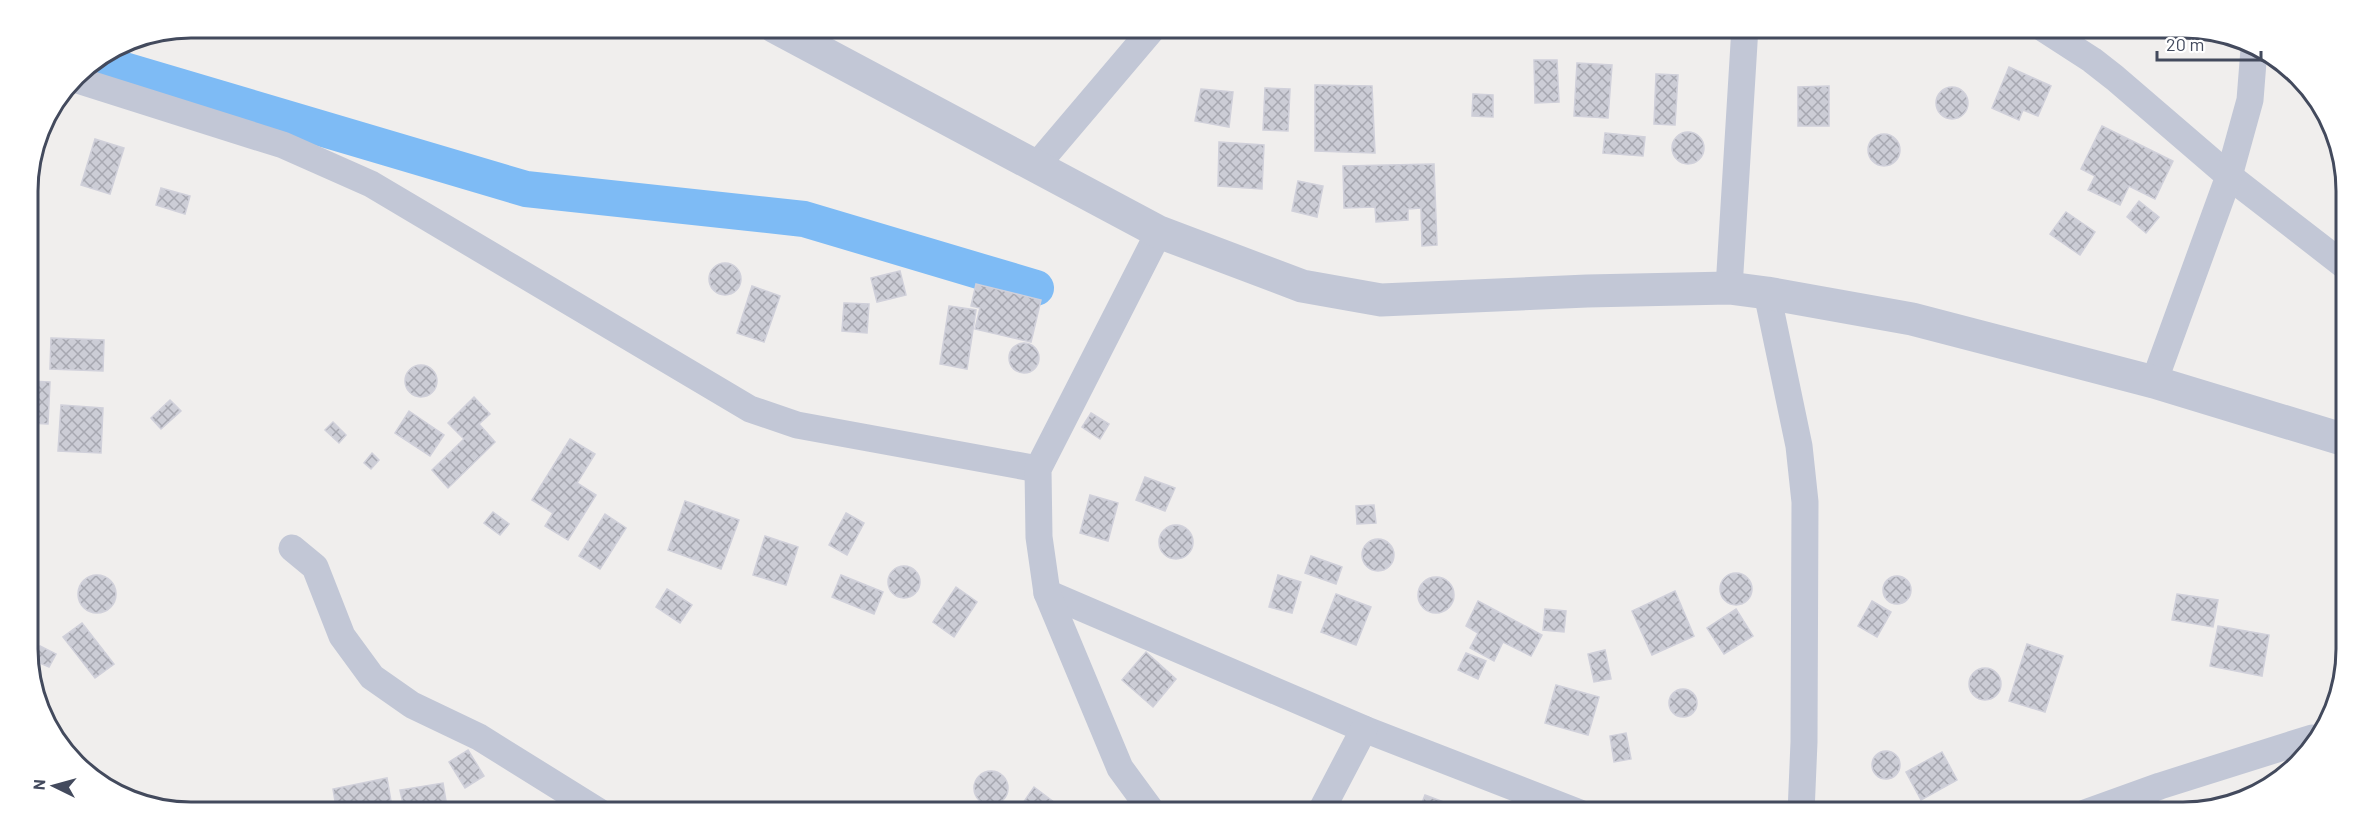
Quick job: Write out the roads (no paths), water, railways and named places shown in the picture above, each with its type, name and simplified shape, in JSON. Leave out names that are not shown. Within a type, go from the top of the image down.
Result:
[{"type":"street","points":[[796,38],[1159,232],[1302,286],[1381,300],[1587,291],[1729,288],[1767,293],[1912,319],[2154,382],[2336,437]]},
{"type":"street","points":[[1035,166],[1145,38]]},
{"type":"street","points":[[1729,288],[1744,38]]},
{"type":"street","points":[[2057,38],[2115,78],[2229,176],[2336,259]]},
{"type":"street","points":[[2154,382],[2229,176],[2250,100],[2254,55]]},
{"type":"street","points":[[83,81],[283,145],[371,184],[750,409],[797,425],[1038,469]]},
{"type":"street","points":[[1145,802],[1120,768],[1047,593],[1039,537],[1038,469],[1159,232]]},
{"type":"street","points":[[1767,293],[1799,446],[1805,502],[1804,742],[1801,802]]},
{"type":"street","points":[[292,549],[315,567],[342,636],[372,677],[412,705],[479,736],[584,802]]},
{"type":"street","points":[[1047,593],[1364,729],[1552,802]]},
{"type":"street","points":[[1326,802],[1364,729]]},
{"type":"street","points":[[2116,802],[2306,740]]},
{"type":"waterway","points":[[108,62],[114,67],[526,189],[804,219],[1036,288]]}]
